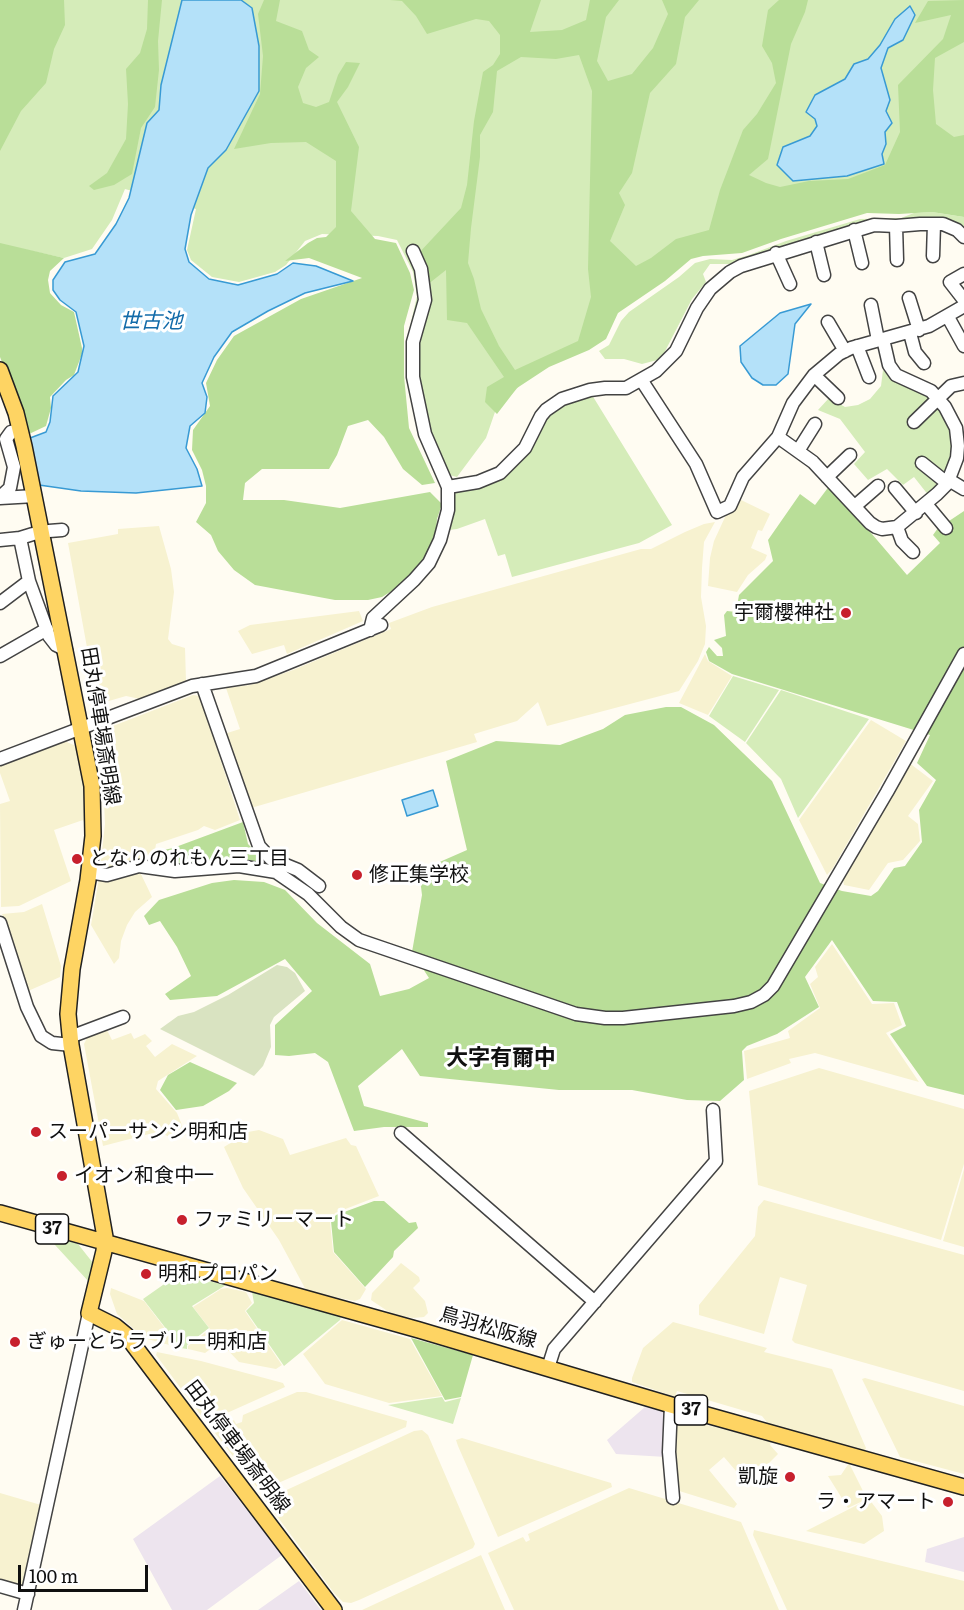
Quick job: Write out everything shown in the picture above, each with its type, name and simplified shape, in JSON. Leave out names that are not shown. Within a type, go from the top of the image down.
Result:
[{"type":"main road","name":"田丸停車場斎明線","points":[[0,370],[21,430],[88,758],[94,808],[89,872],[70,983],[70,1041],[105,1231],[105,1244],[89,1313],[115,1326],[126,1335],[334,1610]]},
{"type":"main road","name":"鳥羽松阪線","points":[[0,1213],[964,1487]]},
{"type":"street","points":[[933,256],[934,224]]},
{"type":"street","points":[[448,487],[478,482],[500,473],[525,448],[546,410],[562,399],[590,390],[626,388],[642,381],[672,358],[700,303],[716,284],[741,266],[776,253],[874,225],[950,226],[964,237]]},
{"type":"street","points":[[896,226],[897,260]]},
{"type":"street","points":[[854,230],[862,263]]},
{"type":"street","points":[[816,242],[824,274]]},
{"type":"street","points":[[0,759],[81,726],[202,684],[230,682],[256,676],[375,627],[373,618],[422,573],[435,552],[446,522],[449,497],[448,487],[424,434],[413,377],[413,342],[425,300],[421,269],[413,251]]},
{"type":"street","points":[[776,253],[790,284]]},
{"type":"street","points":[[964,274],[950,282],[964,300]]},
{"type":"street","points":[[909,298],[915,331],[915,352],[924,363]]},
{"type":"street","points":[[778,437],[813,462],[855,507],[876,527],[882,529],[897,527],[926,504],[948,481],[957,458],[960,432],[931,392],[896,375],[889,365],[880,340],[871,305]]},
{"type":"street","points":[[642,381],[696,464],[717,512],[729,506],[747,470],[778,437],[793,403],[814,375],[851,349],[915,331],[948,317],[964,306]]},
{"type":"street","points":[[948,317],[964,346]]},
{"type":"street","points":[[828,322],[851,349],[869,377]]},
{"type":"street","points":[[814,375],[838,398]]},
{"type":"street","points":[[914,422],[951,386],[964,383]]},
{"type":"street","points":[[798,451],[815,424]]},
{"type":"street","points":[[0,498],[10,488],[14,467],[6,439],[11,432],[21,430]]},
{"type":"street","points":[[827,477],[850,455]]},
{"type":"street","points":[[922,463],[964,489]]},
{"type":"street","points":[[855,507],[878,486]]},
{"type":"street","points":[[895,488],[915,513]]},
{"type":"street","points":[[0,498],[34,496]]},
{"type":"street","points":[[926,504],[946,528]]},
{"type":"street","points":[[897,527],[902,541],[913,552]]},
{"type":"street","points":[[49,531],[62,530]]},
{"type":"street","points":[[0,540],[33,534]]},
{"type":"street","points":[[20,538],[29,581],[47,629],[52,641],[66,650]]},
{"type":"street","points":[[0,603],[29,581]]},
{"type":"street","points":[[0,656],[47,629]]},
{"type":"street","points":[[89,872],[107,875],[139,866],[175,871],[239,866],[276,872],[308,894],[341,927],[359,940],[576,1014],[622,1018],[734,1006],[751,1002],[773,986],[864,832],[964,654]]},
{"type":"street","points":[[202,684],[259,846],[271,859],[298,870],[319,886]]},
{"type":"street","points":[[0,923],[27,1007],[41,1036],[52,1044],[70,1041],[123,1017]]},
{"type":"street","points":[[548,1368],[554,1349],[716,1161],[713,1110]]},
{"type":"street","points":[[401,1133],[595,1302]]},
{"type":"street","points":[[24,1610],[89,1313]]},
{"type":"street","points":[[671,1405],[669,1452],[673,1498]]},
{"type":"street","points":[[0,1586],[28,1594]]},
{"type":"shaded area","points":[[739,499],[770,514],[762,531],[758,530],[751,548],[767,555],[765,560],[748,575],[737,592],[708,586],[714,541],[726,515]]},
{"type":"shaded area","points":[[715,522],[704,542],[701,597],[706,626],[705,644],[698,661],[679,691],[547,726],[538,702],[517,721],[474,734],[477,742],[251,808],[224,734],[240,729],[226,688],[250,685],[293,670],[391,629],[389,623],[432,607],[641,549],[651,549],[685,532]]},
{"type":"shaded area","points":[[159,526],[171,569],[174,592],[168,639],[172,644],[185,648],[186,681],[140,699],[126,696],[102,703],[92,675],[68,543],[118,534],[118,529]]},
{"type":"shaded area","points":[[359,611],[363,621],[287,654],[284,645],[252,654],[238,631],[250,625]]},
{"type":"shaded area","points":[[705,654],[708,661],[732,676],[708,715],[679,703]]},
{"type":"shaded area","points":[[193,695],[200,696],[240,820],[215,830],[204,826],[156,844],[155,850],[138,862],[112,871],[110,867],[100,869],[105,824],[103,776],[98,744],[100,731]]},
{"type":"shaded area","points":[[871,720],[906,741],[827,875],[799,820]]},
{"type":"shaded area","points":[[62,740],[76,746],[78,750],[87,802],[87,828],[83,820],[54,830],[71,881],[19,906],[1,907],[0,804],[10,801],[0,773],[0,764]]},
{"type":"shaded area","points":[[908,762],[933,781],[908,816],[918,824],[920,841],[903,860],[888,863],[869,890],[844,885],[843,879]]},
{"type":"shaded area","points":[[139,870],[152,897],[135,912],[127,925],[121,941],[119,958],[114,964],[91,925],[99,878]]},
{"type":"shaded area","points":[[42,904],[61,966],[60,977],[28,991],[2,914],[24,912]]},
{"type":"shaded area","points":[[832,944],[872,1004],[894,1003],[902,1025],[886,1033],[919,1082],[815,1053],[789,1059],[791,1063],[747,1079],[744,1051],[790,1038],[788,1031],[820,1008],[810,984],[818,977],[815,967]]},
{"type":"shaded area","points":[[106,1028],[112,1040],[131,1033],[134,1039],[145,1034],[152,1041],[146,1046],[155,1057],[172,1044],[197,1056],[158,1081],[156,1089],[177,1113],[186,1135],[174,1139],[163,1134],[149,1134],[103,1146],[84,1044],[88,1036]]},
{"type":"shaded area","points":[[819,1068],[964,1109],[964,1164],[941,1240],[758,1185],[749,1091]]},
{"type":"shaded area","points":[[259,1130],[283,1139],[290,1155],[346,1138],[351,1145],[356,1146],[379,1196],[335,1213],[330,1221],[333,1252],[366,1289],[360,1299],[355,1301],[307,1292],[279,1240],[243,1188],[224,1147],[248,1132]]},
{"type":"shaded area","points":[[964,1169],[964,1247],[943,1241]]},
{"type":"shaded area","points":[[764,1200],[964,1255],[964,1391],[795,1343],[792,1340],[807,1285],[780,1277],[764,1334],[699,1315],[699,1305],[755,1236],[758,1207]]},
{"type":"shaded area","points":[[401,1263],[419,1277],[420,1281],[413,1288],[425,1301],[428,1313],[424,1317],[400,1316],[389,1312],[371,1300],[372,1293]]},
{"type":"shaded area","points":[[111,1288],[144,1301],[180,1348],[144,1338],[117,1314],[110,1294]]},
{"type":"shaded area","points":[[221,1289],[246,1292],[252,1303],[245,1311],[282,1365],[276,1369],[239,1362],[220,1342],[205,1353],[188,1349],[188,1346],[210,1329],[193,1307]]},
{"type":"shaded area","points":[[342,1320],[410,1339],[442,1396],[389,1403],[325,1384],[303,1354]]},
{"type":"shaded area","points":[[673,1322],[767,1348],[764,1352],[832,1369],[866,1448],[864,1453],[769,1425],[762,1416],[677,1391],[675,1397],[632,1382],[643,1348]]},
{"type":"shaded area","points":[[157,1352],[283,1383],[285,1387],[209,1421],[203,1418],[156,1355]]},
{"type":"shaded area","points":[[862,1379],[964,1406],[964,1474],[900,1457]]},
{"type":"shaded area","points":[[297,1392],[306,1392],[407,1421],[406,1427],[260,1491],[215,1433],[216,1429],[234,1420],[236,1424],[242,1422],[243,1415]]},
{"type":"shaded area","points":[[645,1407],[668,1413],[666,1457],[616,1454],[607,1440]]},
{"type":"shaded area","points":[[674,1417],[771,1441],[770,1445],[778,1454],[768,1464],[742,1471],[736,1471],[724,1457],[709,1470],[737,1504],[734,1508],[676,1490],[673,1447]]},
{"type":"shaded area","points":[[422,1430],[428,1435],[475,1544],[473,1548],[359,1600],[351,1603],[343,1602],[265,1500],[414,1431]]},
{"type":"shaded area","points":[[462,1438],[611,1483],[612,1487],[498,1537],[458,1446],[456,1440]]},
{"type":"shaded area","points":[[849,1463],[867,1499],[848,1508],[828,1476],[841,1475]]},
{"type":"shaded area","points":[[220,1476],[282,1555],[207,1610],[172,1610],[133,1539]]},
{"type":"shaded area","points":[[629,1488],[741,1522],[779,1610],[514,1610],[488,1553],[523,1537],[526,1542],[530,1540],[528,1534]]},
{"type":"shaded area","points":[[0,1493],[41,1505],[24,1582],[21,1586],[0,1580]]},
{"type":"shaded area","points":[[869,1499],[882,1516],[884,1531],[864,1544],[806,1531]]},
{"type":"shaded area","points":[[754,1530],[964,1581],[964,1610],[787,1610],[753,1535]]},
{"type":"shaded area","points":[[964,1537],[964,1572],[925,1562],[927,1549]]},
{"type":"shaded area","points":[[481,1555],[505,1610],[362,1610]]},
{"type":"shaded area","points":[[299,1581],[321,1610],[258,1610]]},
{"type":"green space","points":[[0,0],[64,0],[65,25],[54,49],[46,83],[21,111],[0,151]]},
{"type":"green space","points":[[21,0],[964,0],[964,181],[689,253],[583,342],[523,382],[495,412],[486,438],[457,477],[445,474],[437,478],[418,431],[408,384],[407,340],[417,296],[413,272],[397,240],[378,236],[322,234],[305,241],[286,265],[275,272],[239,282],[212,277],[191,260],[187,250],[196,209],[125,189],[112,220],[92,249],[64,258],[0,244],[0,49]]},
{"type":"green space","points":[[148,0],[162,0],[155,107],[141,128],[132,174],[114,185],[94,190],[89,186],[107,173],[126,139],[128,104],[126,69],[140,53],[147,29]]},
{"type":"green space","points":[[264,0],[280,0],[276,21],[302,31],[309,50],[319,57],[306,68],[298,87],[303,103],[316,107],[329,102],[338,75],[346,62],[360,63],[348,87],[337,102],[359,147],[351,211],[375,239],[396,243],[410,273],[414,290],[404,326],[404,376],[409,428],[435,483],[422,485],[403,469],[384,437],[368,420],[348,426],[329,469],[262,469],[245,483],[243,500],[284,500],[340,508],[430,492],[442,504],[436,532],[426,556],[412,575],[395,589],[382,597],[368,600],[335,600],[255,585],[234,570],[218,551],[211,535],[196,522],[206,503],[206,486],[202,470],[192,450],[193,430],[210,406],[206,383],[217,360],[234,336],[301,299],[362,278],[309,258],[285,261],[308,243],[317,238],[326,237],[336,227],[336,161],[306,142],[271,143],[234,149],[260,94],[263,56],[258,14]]},
{"type":"green space","points":[[390,0],[541,0],[530,32],[562,30],[586,20],[590,0],[619,0],[606,17],[597,61],[608,81],[632,74],[653,48],[668,14],[662,0],[699,0],[685,17],[676,64],[650,93],[632,173],[619,193],[625,205],[610,241],[636,266],[676,239],[709,230],[720,190],[743,130],[757,114],[776,83],[772,63],[762,46],[768,10],[779,0],[808,0],[791,44],[768,159],[749,175],[780,187],[809,181],[848,179],[885,165],[900,132],[898,85],[943,39],[951,15],[915,23],[928,1],[964,0],[964,42],[935,58],[933,90],[936,124],[954,137],[964,135],[964,217],[932,212],[867,213],[742,253],[691,259],[665,281],[618,313],[606,339],[589,350],[549,367],[517,388],[497,414],[485,402],[487,387],[504,377],[467,323],[447,320],[446,270],[427,285],[418,254],[461,208],[467,185],[474,121],[483,72],[493,65],[500,54],[500,35],[489,21],[476,19],[427,34],[416,16],[402,1]],"holes":[[[579,55],[592,91],[588,269],[591,297],[578,341],[515,370],[499,346],[481,309],[468,263],[480,157],[480,135],[493,112],[497,71],[521,57],[556,59]]]},
{"type":"green space","points":[[932,212],[964,217],[964,229],[956,222],[921,217],[733,264],[710,264],[703,274],[706,282],[692,299],[661,359],[642,364],[624,359],[605,359],[599,351],[609,345],[621,321],[629,312],[695,263],[710,259],[732,260],[860,219],[901,218],[914,213]]},
{"type":"green space","points":[[0,243],[64,258],[50,271],[48,280],[50,293],[61,305],[74,312],[82,348],[74,375],[50,397],[51,408],[46,426],[29,434],[0,357]]},
{"type":"green space","points":[[883,370],[898,381],[930,397],[952,431],[951,454],[947,466],[940,483],[929,496],[914,477],[903,485],[887,469],[868,480],[854,464],[865,452],[840,419],[818,410],[829,398],[845,407],[858,405],[870,399],[881,386]]},
{"type":"green space","points":[[592,395],[672,525],[639,543],[512,577],[505,554],[498,556],[485,519],[449,530],[456,490],[516,465],[535,444],[548,412],[563,404]]},
{"type":"green space","points":[[830,485],[907,575],[940,543],[933,535],[938,528],[948,531],[949,521],[964,511],[964,1095],[927,1086],[890,1034],[906,1026],[897,1002],[873,1001],[832,940],[805,977],[819,1007],[777,1034],[747,1046],[742,1051],[744,1080],[720,1101],[687,1100],[632,1090],[559,1090],[420,1076],[402,1049],[358,1086],[364,1106],[428,1123],[428,1127],[384,1127],[354,1131],[328,1062],[315,1053],[275,1055],[275,1025],[312,991],[285,959],[217,996],[170,1000],[165,994],[191,976],[177,947],[160,921],[149,925],[144,916],[159,900],[212,883],[234,880],[264,882],[285,890],[317,923],[370,964],[380,996],[409,989],[429,978],[412,952],[422,895],[419,871],[467,850],[446,761],[496,741],[560,745],[603,729],[625,715],[666,707],[681,707],[714,725],[772,781],[820,883],[842,891],[871,896],[878,891],[894,868],[905,866],[922,842],[919,810],[936,780],[917,763],[930,735],[732,674],[709,661],[706,652],[709,647],[717,656],[723,656],[722,648],[714,640],[726,636],[724,615],[727,611],[736,612],[739,595],[773,561],[768,540],[800,494],[815,505]]},
{"type":"green space","points":[[733,676],[779,690],[745,742],[709,716]]},
{"type":"green space","points":[[781,690],[869,719],[798,818],[781,779],[746,743]]},
{"type":"green space","points":[[243,822],[248,844],[259,855],[259,864],[176,867],[146,862],[159,851]]},
{"type":"green space","points":[[277,965],[287,967],[295,973],[305,991],[274,1017],[270,1025],[271,1047],[263,1066],[254,1076],[160,1029],[178,1016],[194,1012],[228,995]]},
{"type":"green space","points":[[190,1062],[237,1083],[229,1091],[203,1106],[176,1110],[160,1090],[168,1075]]},
{"type":"green space","points":[[374,1201],[384,1201],[409,1223],[416,1222],[418,1228],[394,1251],[393,1257],[365,1287],[334,1252],[331,1221],[336,1215]]},
{"type":"green space","points":[[44,1233],[78,1244],[93,1263],[89,1282]]},
{"type":"green space","points":[[172,1273],[226,1285],[192,1306],[209,1328],[187,1345],[187,1349],[181,1348],[143,1299],[170,1280]]},
{"type":"green space","points":[[252,1292],[341,1316],[340,1320],[284,1366],[246,1311],[254,1303]]},
{"type":"green space","points":[[411,1338],[473,1355],[461,1397],[445,1400]]},
{"type":"green space","points":[[442,1397],[445,1402],[461,1398],[453,1424],[388,1405]]},
{"type":"water","name":"世古池","points":[[182,0],[241,0],[252,8],[259,46],[259,91],[226,150],[208,168],[191,215],[185,249],[189,262],[209,279],[238,285],[277,274],[293,263],[316,266],[353,281],[305,293],[232,332],[214,357],[202,383],[207,397],[205,413],[190,426],[186,448],[197,469],[202,486],[136,493],[81,491],[39,485],[30,438],[46,432],[50,422],[53,396],[78,372],[84,346],[76,312],[60,300],[53,290],[53,280],[65,262],[95,254],[116,224],[129,198],[147,123],[159,110],[161,85]]},
{"type":"water","points":[[910,6],[915,15],[903,40],[888,48],[881,68],[890,100],[886,111],[892,123],[885,132],[886,144],[882,154],[884,164],[847,176],[793,181],[777,165],[783,147],[810,136],[817,126],[815,119],[806,112],[815,95],[845,79],[854,64],[868,59],[880,45],[895,19]]},
{"type":"water","points":[[811,304],[795,324],[788,374],[776,385],[763,385],[752,378],[741,362],[740,346],[780,313]]},
{"type":"water","points":[[433,790],[438,806],[407,816],[402,800]]},
{"type":"place","name":"宇爾櫻神社","points":[[846,613]]},
{"type":"place","name":"となりのれもん三丁目","points":[[77,859]]},
{"type":"place","name":"修正集学校","points":[[357,875]]},
{"type":"place","name":"スーパーサンシ明和店","points":[[36,1132]]},
{"type":"place","name":"イオン和食中一","points":[[62,1176]]},
{"type":"place","name":"ファミリーマート","points":[[182,1220]]},
{"type":"place","name":"明和プロパン","points":[[146,1274]]},
{"type":"place","name":"ぎゅーとらラブリー明和店","points":[[15,1342]]},
{"type":"place","name":"凱旋","points":[[790,1477]]},
{"type":"place","name":"ラ・アマート","points":[[948,1502]]},
{"type":"district","name":"大字有爾中","points":[[501,1059]]}]
